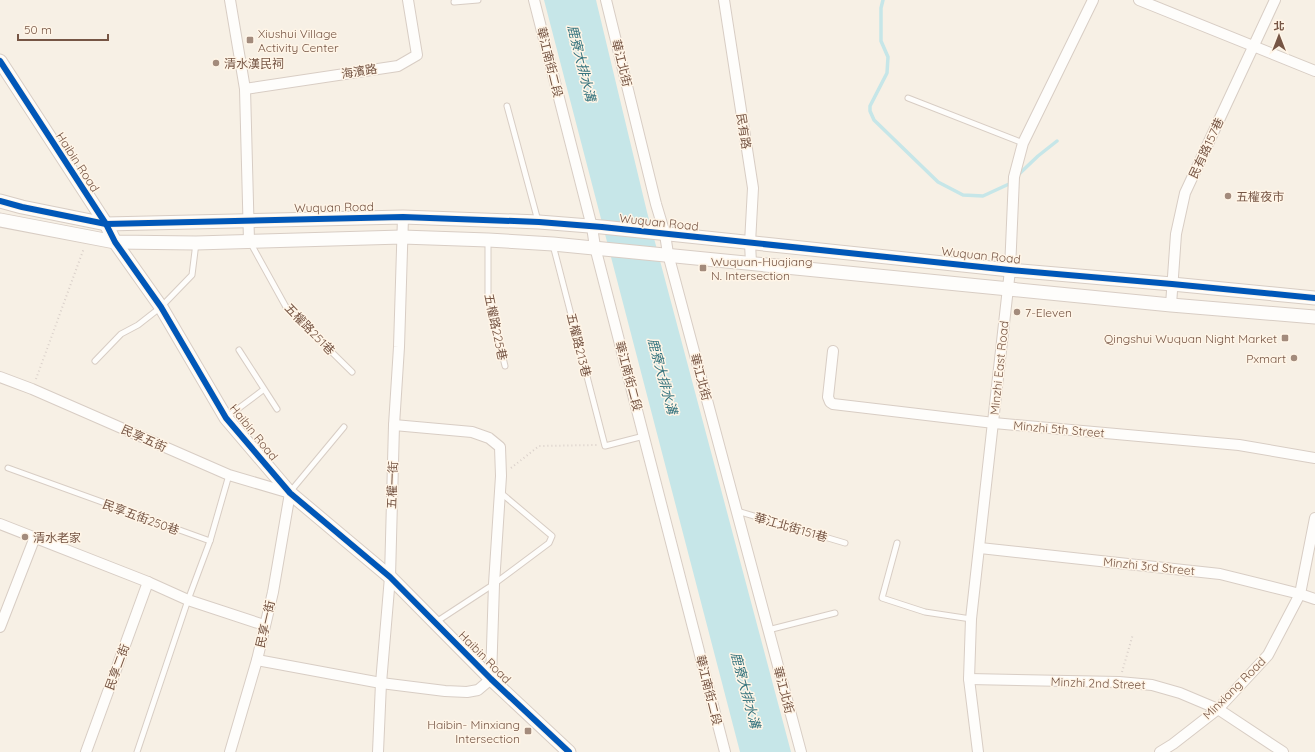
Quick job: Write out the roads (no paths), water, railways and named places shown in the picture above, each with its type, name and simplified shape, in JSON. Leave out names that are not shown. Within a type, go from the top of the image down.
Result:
[{"type":"street","points":[[230,0],[245,89],[249,241]]},
{"type":"street","name":"海濱路","points":[[245,89],[398,66],[417,55],[408,0]]},
{"type":"street","name":"華江南街二段","points":[[534,0],[597,227],[644,436],[725,752]]},
{"type":"street","name":"華江北街","points":[[606,0],[656,204],[664,254],[737,511],[801,752]]},
{"type":"street","name":"民有路","points":[[724,0],[753,188],[750,243],[751,263]]},
{"type":"street","name":"Minzhi East Road","points":[[978,752],[969,678],[971,619],[1010,270],[1014,177],[1023,144],[1093,0]]},
{"type":"street","points":[[1139,0],[1315,71]]},
{"type":"street","name":"民有路157巷","points":[[1171,305],[1176,234],[1185,193],[1275,0]]},
{"type":"street","name":"Haibin Road","points":[[0,62],[106,224],[115,242],[160,307],[226,418],[290,493],[390,577],[491,679],[569,752]]},
{"type":"street","name":"Wuquan Road","points":[[0,201],[106,224],[403,217],[539,222],[661,233],[1010,270],[1315,298]]},
{"type":"street","name":"五權一街","points":[[378,752],[381,683],[390,577],[394,425],[400,347],[403,217]]},
{"type":"street","points":[[0,220],[115,242],[196,242],[402,237],[553,244],[1171,305],[1315,317]]},
{"type":"street","name":"Minzhi 5th Street","points":[[833,351],[828,396],[830,402],[833,404],[994,423],[1239,445],[1315,458]]},
{"type":"street","name":"民享五街","points":[[0,377],[32,389],[229,475],[290,493]]},
{"type":"street","points":[[257,660],[381,683],[445,692],[467,692],[478,690],[491,679],[494,584],[501,476],[500,447],[489,438],[472,432],[394,425]]},
{"type":"street","name":"民享一街","points":[[230,752],[257,660],[272,592],[290,493]]},
{"type":"street","name":"Minxiang Road","points":[[1160,752],[1173,744],[1218,709],[1268,655],[1300,594],[1315,518]]},
{"type":"street","points":[[0,524],[148,582],[188,600],[264,625]]},
{"type":"street","points":[[0,627],[35,537]]},
{"type":"street","name":"Minzhi 3rd Street","points":[[980,548],[1220,574],[1315,599]]},
{"type":"street","name":"民享二街","points":[[86,752],[148,582]]},
{"type":"street","name":"Minzhi 2nd Street","points":[[969,678],[1119,682],[1152,685],[1180,693],[1218,709],[1282,752]]},
{"type":"lane","points":[[454,2],[478,0]]},
{"type":"lane","points":[[908,98],[1023,144]]},
{"type":"lane","points":[[507,106],[539,222]]},
{"type":"lane","name":"五權路225巷","points":[[488,240],[488,294],[505,366]]},
{"type":"lane","name":"五權路251巷","points":[[249,241],[286,308],[352,372]]},
{"type":"lane","points":[[95,362],[121,334],[138,325],[160,307],[192,275],[196,242]]},
{"type":"lane","name":"五權路213巷","points":[[553,244],[605,446],[644,436]]},
{"type":"lane","points":[[238,350],[276,409]]},
{"type":"lane","points":[[226,418],[263,390]]},
{"type":"lane","points":[[290,493],[344,427]]},
{"type":"lane","name":"民享五街250巷","points":[[8,468],[210,541]]},
{"type":"lane","points":[[137,752],[188,600],[210,541],[229,475]]},
{"type":"lane","points":[[435,622],[494,584],[549,543],[552,536],[500,493]]},
{"type":"lane","name":"華江北街151巷","points":[[737,511],[845,543]]},
{"type":"lane","points":[[897,543],[882,598],[925,612],[971,619]]},
{"type":"lane","points":[[768,630],[835,613]]},
{"type":"water","name":"鹿寮大排水溝","points":[[544,0],[596,0],[647,212],[791,752],[740,752]]},
{"type":"waterway","points":[[883,0],[881,8],[881,41],[888,57],[887,73],[870,106],[870,111],[874,120],[938,182],[963,195],[983,196],[1012,182]]},
{"type":"waterway","points":[[1017,176],[1038,156],[1057,141]]},
{"type":"place","name":"Xiushui Village Activity Center","points":[[250,40]]},
{"type":"place","name":"清水漢民祠","points":[[216,63]]},
{"type":"place","name":"五權夜市","points":[[1228,196]]},
{"type":"place","name":"Wuquan-Huajiang N. Intersection","points":[[703,268]]},
{"type":"place","name":"7-Eleven","points":[[1017,312]]},
{"type":"place","name":"Qingshui Wuquan Night Market","points":[[1285,338]]},
{"type":"place","name":"Pxmart","points":[[1294,358]]},
{"type":"place","name":"清水老家","points":[[25,537]]},
{"type":"place","name":"Haibin- Minxiang Intersection","points":[[528,731]]}]
